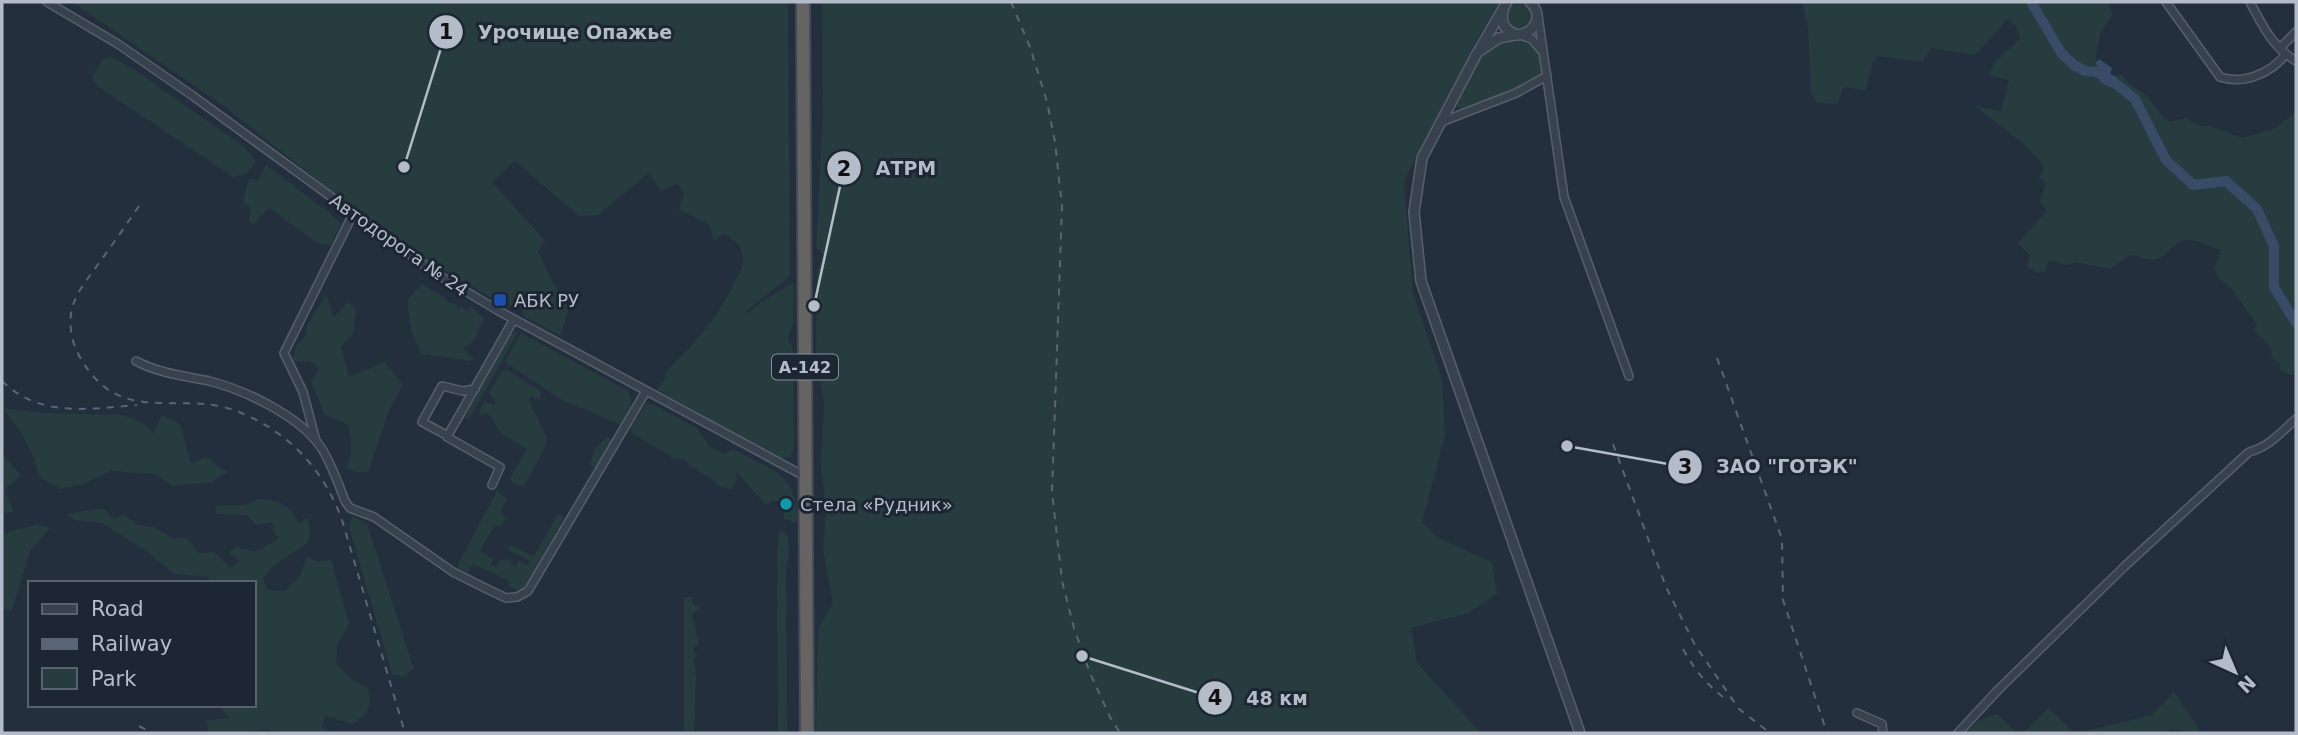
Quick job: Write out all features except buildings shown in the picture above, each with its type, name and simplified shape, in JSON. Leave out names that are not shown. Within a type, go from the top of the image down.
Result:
[{"type":"highway","name":"А-142","points":[[803,2],[807,733]]},
{"type":"street","name":"Автодорога № 24","points":[[47,2],[118,44],[193,96],[437,274],[514,319],[807,477]]},
{"type":"street","points":[[1530,2],[1538,15]]},
{"type":"street","points":[[1537,2],[1564,197],[1629,376]]},
{"type":"street","points":[[2166,2],[2220,77],[2228,80],[2268,72],[2279,63],[2283,51],[2296,32]]},
{"type":"street","points":[[2250,2],[2264,29],[2283,51],[2296,61]]},
{"type":"street","points":[[1507,3],[1502,18],[1503,24],[1518,35],[1532,39],[1544,53]]},
{"type":"street","points":[[1507,3],[1422,158],[1414,212],[1422,281],[1580,733]]},
{"type":"street","points":[[1475,57],[1495,40],[1532,30],[1538,15]]},
{"type":"street","points":[[1441,122],[1516,93],[1547,76]]},
{"type":"street","points":[[316,441],[303,393],[284,353],[353,214]]},
{"type":"street","points":[[448,436],[514,319]]},
{"type":"street","points":[[136,361],[149,368],[250,394],[299,426],[316,441],[322,448],[350,508],[374,517],[453,572],[506,598],[517,597],[528,591],[646,391]]},
{"type":"street","points":[[475,389],[463,391],[442,386],[422,422],[500,467],[492,485]]},
{"type":"street","points":[[1958,733],[1998,690],[2162,531],[2249,452],[2272,441],[2296,419]]},
{"type":"street","points":[[1857,713],[1882,724],[1883,733]]},
{"type":"green space","points":[[72,2],[788,2],[790,276],[745,312],[746,315],[794,282],[793,324],[788,338],[793,351],[794,449],[790,457],[780,459],[657,390],[667,376],[664,374],[712,321],[743,262],[742,252],[734,240],[722,233],[714,242],[710,225],[679,209],[684,193],[677,183],[661,191],[649,173],[598,215],[579,216],[515,161],[492,182],[545,241],[538,251],[552,281],[569,307],[561,336],[523,316],[523,303],[507,307],[427,260],[358,212],[221,104]]},
{"type":"green space","points":[[822,2],[1500,2],[1475,43],[1404,181],[1413,294],[1442,379],[1445,435],[1422,522],[1438,538],[1492,562],[1497,594],[1468,613],[1411,628],[1417,663],[1481,733],[816,733],[818,628],[833,603],[823,551],[826,511],[821,465],[824,403],[816,354],[817,272],[823,255],[816,247],[823,116]]},
{"type":"green space","points":[[1802,2],[2109,2],[2112,15],[2100,33],[2095,63],[2098,66],[2098,80],[2122,75],[2170,122],[2186,118],[2200,126],[2210,126],[2243,138],[2275,128],[2296,112],[2296,374],[2281,371],[2279,363],[2272,358],[2271,348],[2254,330],[2257,325],[2232,289],[2220,279],[2214,269],[2221,250],[2201,242],[2182,241],[2154,260],[2137,255],[2128,256],[2111,269],[2076,262],[2066,265],[2049,260],[2045,271],[2038,273],[2027,267],[2030,255],[2017,244],[2047,211],[2040,201],[2046,184],[2039,177],[2044,166],[2023,143],[1975,106],[2001,111],[2009,80],[1989,75],[1995,62],[2020,39],[2016,26],[2008,19],[1975,55],[1931,48],[1923,62],[1878,56],[1873,61],[1866,90],[1843,87],[1838,104],[1817,103],[1811,93],[1808,28]]},
{"type":"green space","points":[[1519,4],[1528,8],[1532,17],[1528,26],[1519,30],[1510,26],[1506,17],[1510,8]]},
{"type":"green space","points":[[1515,38],[1528,42],[1536,49],[1542,66],[1541,76],[1488,102],[1458,108],[1455,103],[1485,50]]},
{"type":"green space","points":[[112,57],[244,147],[256,162],[245,174],[233,177],[99,87],[91,78],[103,59]]},
{"type":"green space","points":[[266,165],[341,224],[330,245],[319,244],[269,208],[254,224],[249,221],[251,209],[243,201],[249,179],[258,180]]},
{"type":"green space","points":[[422,284],[450,303],[456,304],[458,309],[464,308],[470,312],[471,306],[485,320],[473,342],[463,349],[474,358],[470,361],[426,354],[423,356],[411,328],[408,299]]},
{"type":"green space","points":[[326,294],[334,317],[348,302],[356,309],[353,334],[341,346],[349,377],[385,362],[403,385],[389,410],[368,472],[355,472],[346,468],[351,452],[348,425],[325,415],[311,383],[319,368],[310,361],[292,361],[297,345],[306,335],[307,325]]},
{"type":"green space","points":[[518,332],[469,419],[465,417],[509,337]]},
{"type":"green space","points":[[521,333],[628,391],[631,404],[621,425],[562,400],[505,362]]},
{"type":"green space","points":[[506,369],[541,392],[540,401],[531,396],[529,400],[547,438],[545,448],[523,487],[512,483],[510,478],[527,449],[502,434],[493,419],[486,413],[480,415],[479,411],[484,402],[494,405],[496,402],[489,393]]},
{"type":"green space","points":[[646,404],[652,404],[697,428],[709,446],[724,454],[733,449],[779,475],[793,493],[797,523],[784,519],[784,509],[790,508],[790,501],[773,501],[766,505],[737,472],[732,489],[722,487],[688,464],[685,459],[673,458],[632,433],[631,427]]},
{"type":"green space","points":[[2,408],[42,413],[123,415],[143,423],[153,433],[162,415],[180,424],[191,463],[206,457],[227,472],[213,482],[173,486],[155,474],[111,471],[83,484],[60,489],[39,477],[25,440]]},
{"type":"green space","points":[[607,437],[612,440],[595,468],[590,466],[594,449]]},
{"type":"green space","points":[[2,453],[21,476],[5,489],[13,511],[2,514]]},
{"type":"green space","points":[[497,491],[507,499],[500,513],[506,517],[501,527],[495,525],[480,551],[493,559],[491,564],[496,568],[501,560],[507,558],[515,567],[519,560],[528,565],[530,561],[508,550],[510,545],[534,556],[558,514],[564,517],[527,586],[521,591],[509,586],[509,581],[473,564],[467,573],[457,566]]},
{"type":"green space","points":[[258,499],[272,501],[287,507],[299,523],[308,517],[310,533],[307,543],[273,566],[263,578],[267,590],[285,591],[300,576],[307,557],[319,562],[331,559],[349,624],[337,644],[336,663],[351,679],[368,688],[370,700],[366,713],[352,724],[326,716],[322,726],[331,733],[282,733],[267,729],[242,733],[209,733],[206,720],[231,718],[227,717],[220,707],[256,707],[256,581],[212,581],[207,577],[175,574],[145,550],[102,523],[74,520],[66,514],[103,508],[114,519],[124,514],[138,525],[153,527],[173,538],[187,538],[199,553],[214,552],[231,568],[240,561],[228,552],[237,547],[255,552],[280,538],[274,533],[272,522],[256,525],[247,515],[216,514],[215,506],[245,505]]},
{"type":"green space","points":[[352,516],[367,524],[414,669],[403,677],[392,674],[349,527]]},
{"type":"green space","points":[[38,524],[50,528],[30,551],[12,610],[2,609],[2,536]]},
{"type":"green space","points":[[779,532],[788,536],[789,559],[786,563],[787,733],[778,733]]},
{"type":"green space","points":[[684,597],[691,597],[694,606],[697,604],[700,609],[692,615],[699,643],[693,649],[695,654],[700,655],[694,658],[694,733],[684,733]]},
{"type":"green space","points":[[2174,692],[2201,733],[2171,729],[2162,733],[2077,733],[2152,715]]},
{"type":"green space","points":[[2049,708],[2074,733],[2023,733]]},
{"type":"green space","points":[[1997,714],[2017,733],[1965,733],[1978,721]]},
{"type":"water","points":[[2099,59],[2112,68],[2108,80],[2118,84],[2118,88],[2105,85],[2099,80],[2095,63]]},
{"type":"waterway","points":[[2031,2],[2062,54],[2085,71],[2096,72],[2111,80],[2135,99],[2166,160],[2193,185],[2226,181],[2257,209],[2274,246],[2274,287],[2296,323]]},
{"type":"railway","points":[[1011,2],[1030,47],[1047,102],[1055,142],[1062,206],[1052,492],[1062,581],[1074,628],[1090,673],[1120,733]]},
{"type":"railway","points":[[139,206],[74,302],[71,328],[81,359],[97,380],[115,393],[133,400],[217,406],[257,420],[289,442],[315,469],[342,520],[405,733]]},
{"type":"railway","points":[[1717,358],[1782,539],[1783,600],[1827,733]]},
{"type":"railway","points":[[2,381],[17,393],[48,406],[83,409],[137,405]]},
{"type":"railway","points":[[1613,444],[1666,587],[1695,645],[1739,709],[1770,733]]},
{"type":"railway","points":[[1683,649],[1702,678],[1728,701]]},
{"type":"railway","points":[[139,726],[152,733]]},
{"type":"place","name":"Урочище Опажье","points":[[404,167]]},
{"type":"place","name":"АБК РУ","points":[[500,300]]},
{"type":"place","name":"АТРМ","points":[[814,306]]},
{"type":"place","name":"ЗАО \"ГОТЭК\"","points":[[1567,446]]},
{"type":"place","name":"Стела «Рудник»","points":[[786,504]]},
{"type":"place","name":"48 км","points":[[1082,656]]}]
